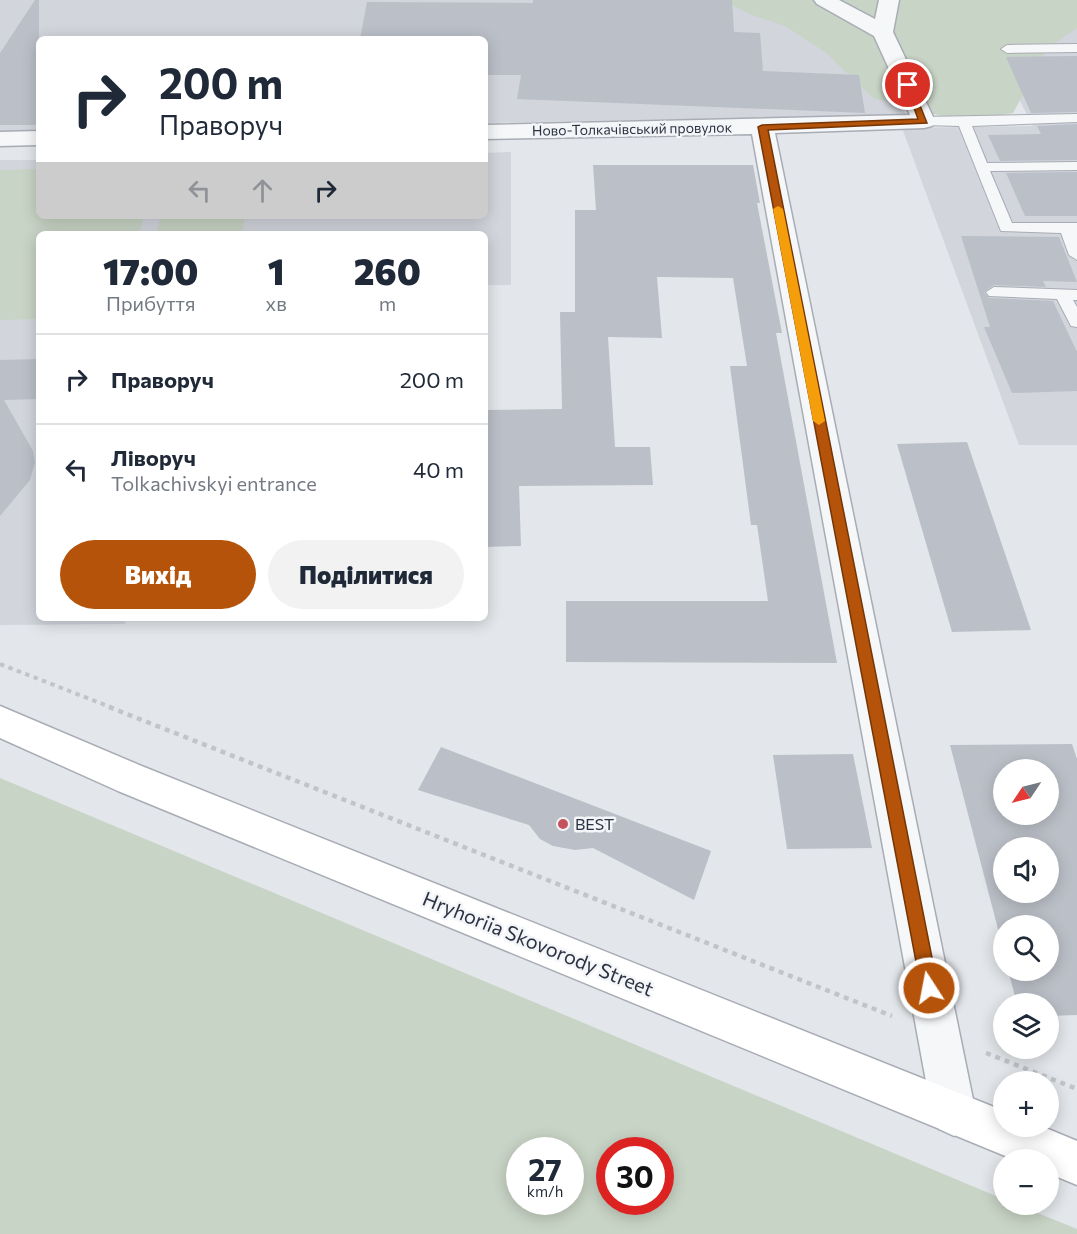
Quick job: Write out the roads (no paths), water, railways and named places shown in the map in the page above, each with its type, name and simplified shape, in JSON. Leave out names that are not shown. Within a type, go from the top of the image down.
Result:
[{"type":"street","points":[[824,0],[884,32]]},
{"type":"street","points":[[889,0],[884,32],[924,121]]},
{"type":"street","name":"Ново-Толкачівський провулок","points":[[488,132],[762,127],[924,121]]},
{"type":"street","points":[[762,127],[954,1114]]},
{"type":"street","points":[[0,139],[36,138]]},
{"type":"street","name":"Hryhoriia Skovorody Street","points":[[0,722],[131,779],[1077,1163]]},
{"type":"lane","points":[[1007,49],[1077,48]]},
{"type":"lane","points":[[924,121],[1077,118]]},
{"type":"lane","points":[[964,122],[1006,228],[1072,228],[1077,255]]},
{"type":"lane","points":[[982,167],[1077,166]]},
{"type":"lane","points":[[994,292],[1070,295],[1077,322]]},
{"type":"place","name":"BEST","points":[[563,824]]}]
